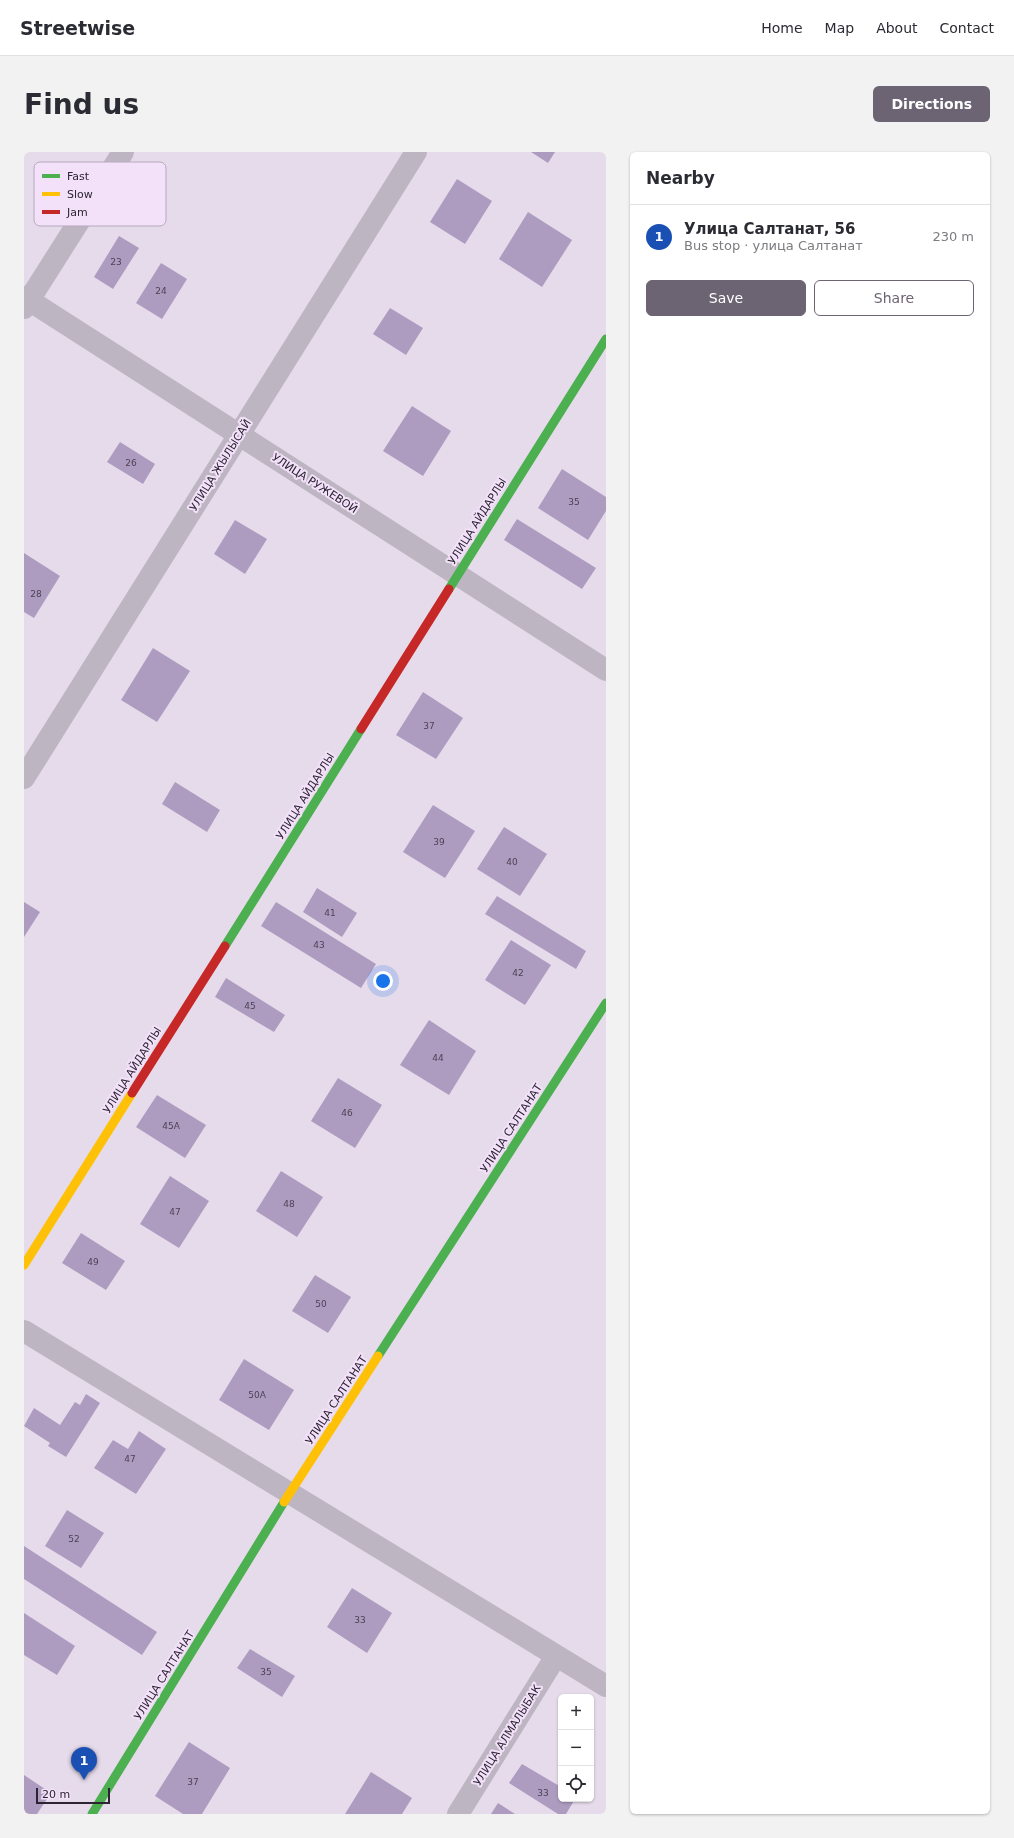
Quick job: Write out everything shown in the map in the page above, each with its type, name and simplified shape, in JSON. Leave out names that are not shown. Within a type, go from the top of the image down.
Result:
[{"type":"street","points":[[117,162],[123,152]]},
{"type":"street","name":"УЛИЦА ЖЫЛЫСАЙ","points":[[24,778],[416,152]]},
{"type":"street","points":[[26,302],[75,226]]},
{"type":"street","name":"УЛИЦА РУЖЕВОЙ","points":[[26,302],[240,435],[606,670]]},
{"type":"street","name":"УЛИЦА АЙДАРЛЫ","points":[[24,1265],[606,339]]},
{"type":"street","name":"УЛИЦА САЛТАНАТ","points":[[92,1814],[289,1494],[606,1003]]},
{"type":"street","points":[[24,1331],[606,1686]]},
{"type":"street","name":"УЛИЦА АЛМАЛЫБАК","points":[[458,1814],[556,1656]]},
{"type":"building","points":[[531,152],[555,152],[548,163]]},
{"type":"building","points":[[457,179],[492,201],[465,244],[430,222]]},
{"type":"building","points":[[528,212],[572,240],[542,287],[499,259]]},
{"type":"building","points":[[119,236],[139,248],[113,289],[94,277]]},
{"type":"building","points":[[161,263],[187,279],[162,319],[136,303]]},
{"type":"building","points":[[390,308],[423,328],[406,355],[373,334]]},
{"type":"building","points":[[412,406],[451,431],[423,476],[383,451]]},
{"type":"building","points":[[120,442],[155,464],[143,484],[107,462]]},
{"type":"building","points":[[562,469],[606,497],[606,511],[588,540],[538,508]]},
{"type":"building","points":[[517,519],[596,568],[582,589],[504,540]]},
{"type":"building","points":[[235,520],[267,539],[245,574],[214,554]]},
{"type":"building","points":[[24,553],[60,576],[34,618],[24,612]]},
{"type":"building","points":[[153,648],[190,671],[157,722],[121,700]]},
{"type":"building","points":[[423,692],[463,718],[436,759],[396,735]]},
{"type":"building","points":[[175,782],[220,810],[207,832],[162,804]]},
{"type":"building","points":[[433,805],[475,831],[445,878],[403,852]]},
{"type":"building","points":[[504,827],[547,854],[520,896],[477,869]]},
{"type":"building","points":[[317,888],[357,913],[342,937],[303,912]]},
{"type":"building","points":[[497,896],[586,951],[576,969],[485,914]]},
{"type":"building","points":[[24,902],[40,912],[24,937]]},
{"type":"building","points":[[276,902],[376,964],[361,988],[261,926]]},
{"type":"building","points":[[511,940],[551,965],[525,1005],[485,980]]},
{"type":"building","points":[[226,978],[285,1015],[274,1032],[215,997]]},
{"type":"building","points":[[429,1020],[476,1051],[449,1095],[400,1065]]},
{"type":"building","points":[[338,1078],[382,1105],[355,1148],[311,1121]]},
{"type":"building","points":[[157,1095],[206,1125],[185,1158],[136,1127]]},
{"type":"building","points":[[281,1171],[323,1197],[297,1237],[256,1211]]},
{"type":"building","points":[[170,1176],[209,1201],[179,1248],[140,1224]]},
{"type":"building","points":[[81,1233],[125,1261],[106,1290],[62,1263]]},
{"type":"building","points":[[315,1275],[351,1297],[328,1333],[292,1311]]},
{"type":"building","points":[[244,1359],[294,1390],[269,1430],[219,1400]]},
{"type":"building","points":[[86,1394],[100,1403],[66,1457],[48,1446],[50,1443],[24,1426],[34,1408],[60,1425],[75,1402],[80,1405]]},
{"type":"building","points":[[139,1431],[166,1449],[136,1494],[94,1468],[113,1440],[128,1449]]},
{"type":"building","points":[[67,1510],[104,1533],[81,1568],[45,1546]]},
{"type":"building","points":[[24,1546],[157,1632],[142,1655],[24,1579]]},
{"type":"building","points":[[352,1588],[392,1613],[367,1653],[327,1627]]},
{"type":"building","points":[[24,1613],[75,1646],[57,1675],[24,1655]]},
{"type":"building","points":[[250,1649],[295,1676],[282,1697],[237,1668]]},
{"type":"building","points":[[189,1742],[230,1768],[202,1814],[183,1814],[155,1796]]},
{"type":"building","points":[[522,1764],[558,1785],[558,1802],[573,1802],[566,1814],[558,1814],[509,1783]]},
{"type":"building","points":[[371,1772],[412,1798],[402,1814],[345,1814]]},
{"type":"building","points":[[24,1775],[51,1793],[37,1814],[24,1814]]},
{"type":"building","points":[[498,1803],[515,1814],[491,1814]]},
{"type":"traffic: fast","points":[[449,589],[606,339]]},
{"type":"traffic: fast","points":[[225,946],[361,729]]},
{"type":"traffic: fast","points":[[378,1356],[606,1003]]},
{"type":"traffic: fast","points":[[92,1814],[284,1502]]},
{"type":"traffic: slow","points":[[24,1265],[132,1093]]},
{"type":"traffic: slow","points":[[284,1502],[378,1356]]},
{"type":"traffic: jam","points":[[361,729],[449,589]]},
{"type":"traffic: jam","points":[[132,1093],[225,946]]},
{"type":"place","name":"Улица Салтанат, 56","points":[[84,1780]]}]
